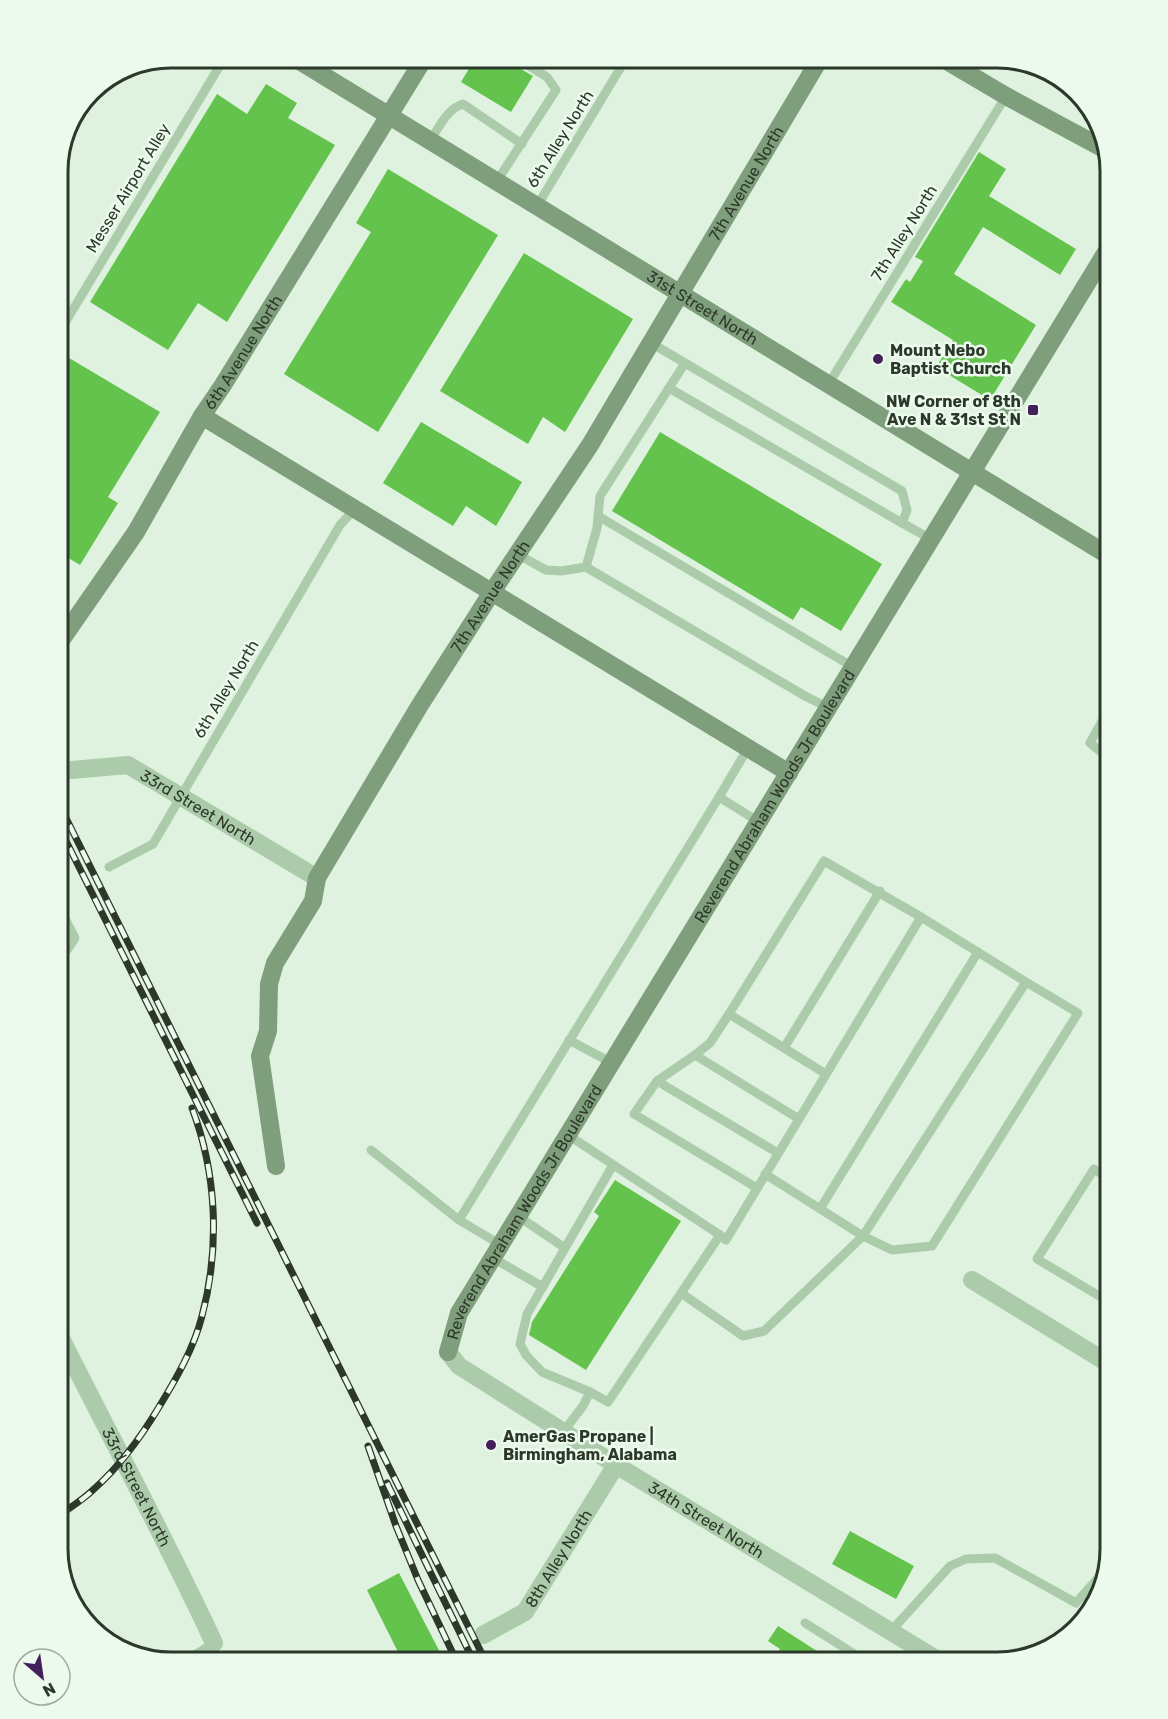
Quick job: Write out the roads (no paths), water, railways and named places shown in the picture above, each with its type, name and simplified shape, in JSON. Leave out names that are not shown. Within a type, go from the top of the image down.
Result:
[{"type":"street","name":"31st Street North","points":[[311,68],[1100,550]]},
{"type":"street","name":"6th Avenue North","points":[[68,630],[135,532],[202,416],[224,385],[418,68]]},
{"type":"street","name":"7th Avenue North","points":[[276,1166],[260,1056],[268,1030],[269,984],[275,963],[313,901],[317,878],[420,705],[590,445],[815,68]]},
{"type":"street","points":[[959,68],[1097,145]]},
{"type":"street","name":"Reverend Abraham Woods Jr Boulevard","points":[[448,1352],[459,1313],[1100,262]]},
{"type":"street","points":[[202,416],[789,773]]},
{"type":"street","name":"33rd Street North","points":[[72,770],[128,765],[317,878]]},
{"type":"street","points":[[972,1280],[1100,1358]]},
{"type":"street","name":"33rd Street North","points":[[68,1352],[173,1555],[214,1644]]},
{"type":"street","name":"34th Street North","points":[[448,1352],[459,1366],[616,1465],[925,1652]]},
{"type":"street","name":"8th Alley North","points":[[483,1635],[525,1612],[616,1465]]},
{"type":"lane","name":"Messer Airport Alley","points":[[68,318],[218,68]]},
{"type":"lane","points":[[497,181],[556,90],[547,77],[532,68]]},
{"type":"lane","name":"6th Alley North","points":[[537,206],[620,68]]},
{"type":"lane","name":"7th Alley North","points":[[828,385],[1006,96]]},
{"type":"lane","points":[[430,141],[448,113],[457,105],[463,104],[522,144]]},
{"type":"lane","points":[[651,343],[902,491],[907,510],[902,523]]},
{"type":"lane","points":[[586,567],[597,528],[600,496],[685,363]]},
{"type":"lane","points":[[669,388],[931,539]]},
{"type":"lane","name":"6th Alley North","points":[[109,867],[153,844],[340,525],[355,509]]},
{"type":"lane","points":[[598,516],[853,668]]},
{"type":"lane","points":[[517,554],[546,570],[561,571],[586,567],[829,708]]},
{"type":"lane","points":[[1100,725],[1090,743],[1100,751]]},
{"type":"lane","points":[[459,1220],[748,748]]},
{"type":"lane","points":[[719,797],[759,822]]},
{"type":"lane","points":[[757,1188],[634,1114],[657,1081],[711,1043],[824,861],[880,891],[1078,1013],[932,1246],[892,1250],[863,1236],[765,1174]]},
{"type":"lane","points":[[784,1048],[880,891]]},
{"type":"lane","points":[[568,1135],[726,1240],[921,917]]},
{"type":"lane","points":[[68,924],[75,938],[68,948]]},
{"type":"lane","points":[[820,1209],[978,952]]},
{"type":"lane","points":[[681,1293],[743,1336],[764,1330],[863,1236],[1026,982]]},
{"type":"lane","points":[[729,1014],[826,1074]]},
{"type":"lane","points":[[569,1040],[612,1063]]},
{"type":"lane","points":[[695,1055],[799,1119]]},
{"type":"lane","points":[[657,1081],[778,1152]]},
{"type":"lane","points":[[371,1150],[543,1287]]},
{"type":"lane","points":[[613,1165],[527,1314],[520,1344],[526,1355],[542,1372],[608,1402],[720,1235]]},
{"type":"lane","points":[[1100,1173],[1094,1169],[1037,1259],[1100,1296]]},
{"type":"lane","points":[[518,1216],[565,1248]]},
{"type":"lane","points":[[563,1431],[583,1406],[590,1392]]},
{"type":"lane","points":[[891,1631],[950,1566],[966,1559],[995,1558],[1076,1603],[1095,1581]]},
{"type":"lane","points":[[805,1623],[851,1652]]},
{"type":"lane","points":[[202,1651],[214,1644]]},
{"type":"railway","points":[[68,822],[481,1651]]},
{"type":"railway","points":[[68,845],[257,1223]]},
{"type":"railway","points":[[68,1509],[90,1493],[130,1451],[172,1385],[199,1328],[212,1264],[213,1211],[207,1159],[192,1108]]},
{"type":"railway","points":[[368,1446],[418,1580],[452,1651]]},
{"type":"railway","points":[[387,1483],[469,1651]]},
{"type":"place","name":"Mount Nebo Baptist Church","points":[[878,359]]},
{"type":"place","name":"NW Corner of 8th Ave N & 31st St N","points":[[1033,410]]},
{"type":"place","name":"AmerGas Propane | Birmingham, Alabama","points":[[491,1445]]}]
